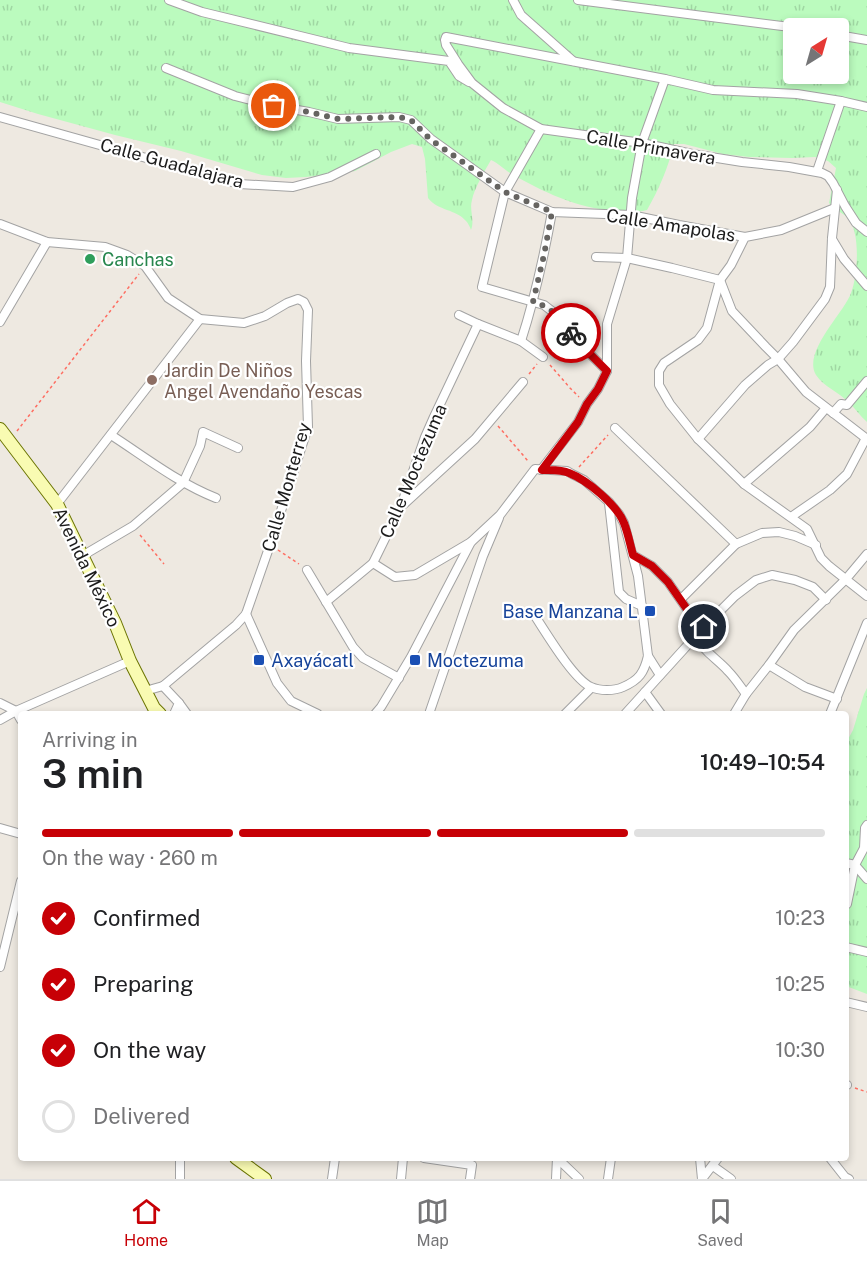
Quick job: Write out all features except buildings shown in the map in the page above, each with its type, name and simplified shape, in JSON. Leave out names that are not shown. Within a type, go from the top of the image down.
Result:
[{"type":"street","points":[[169,0],[202,12],[349,48],[449,61],[459,76],[472,83]]},
{"type":"street","points":[[513,0],[521,15],[574,62],[713,90],[797,94],[867,107]]},
{"type":"street","points":[[578,0],[783,26]]},
{"type":"street","name":"Calle Primavera","points":[[574,62],[446,37],[445,40],[446,45],[472,83],[503,108],[541,129],[642,143],[742,162],[817,171]]},
{"type":"street","points":[[849,37],[867,40]]},
{"type":"street","name":"Calle Amapolas","points":[[166,68],[235,96],[274,106],[338,119],[399,117],[411,120],[430,139],[505,192],[552,212],[631,215],[745,237]]},
{"type":"street","points":[[373,563],[394,577],[415,575],[471,542],[500,515],[578,422],[598,389],[607,371],[608,324],[627,258],[632,198],[642,143],[665,79]]},
{"type":"street","points":[[841,101],[817,171],[828,176],[856,223],[867,232]]},
{"type":"street","name":"Calle Guadalajara","points":[[0,117],[239,184],[292,187],[330,177],[376,154]]},
{"type":"street","points":[[541,129],[505,192],[482,286],[544,305],[607,371]]},
{"type":"street","points":[[698,439],[745,385],[778,358],[793,342],[825,299],[830,287],[837,190]]},
{"type":"street","points":[[835,208],[781,230],[745,237],[732,265],[720,280],[707,328],[698,340],[664,363],[659,371],[659,385],[670,404],[698,439],[744,484],[807,529],[821,558],[867,596]]},
{"type":"street","points":[[521,341],[533,302],[552,212]]},
{"type":"street","name":"Calle Monterrey","points":[[0,224],[47,242],[105,247],[127,255],[145,266],[168,298],[200,319],[244,323],[265,316],[298,299],[304,302],[308,310],[306,362],[308,428],[246,614]]},
{"type":"street","points":[[832,238],[844,259],[867,286]]},
{"type":"street","points":[[0,322],[47,242]]},
{"type":"street","points":[[596,257],[627,258],[720,280]]},
{"type":"street","points":[[720,280],[732,311],[778,358],[807,392],[867,438],[847,474],[830,490],[791,517]]},
{"type":"street","points":[[459,315],[521,341],[543,357]]},
{"type":"street","points":[[57,504],[200,319]]},
{"type":"street","name":"Calle Moctezuma","points":[[326,603],[373,563],[402,506],[425,437],[478,324]]},
{"type":"street","points":[[744,484],[829,410],[841,404],[847,405],[867,381]]},
{"type":"street","points":[[402,506],[475,439],[523,382]]},
{"type":"street","points":[[615,428],[736,544]]},
{"type":"street","name":"Avenida México","points":[[0,429],[57,504],[155,711]]},
{"type":"street","points":[[82,556],[133,526],[183,483],[200,447],[203,432],[238,448]]},
{"type":"street","points":[[111,435],[183,483],[216,498]]},
{"type":"street","points":[[533,613],[572,670],[591,688],[606,690],[621,688],[638,679],[645,668],[648,656],[642,606],[633,555],[624,523],[609,502],[584,480],[567,471],[538,470]]},
{"type":"street","points":[[609,502],[620,592],[626,599],[642,606]]},
{"type":"street","points":[[430,711],[479,566],[500,515]]},
{"type":"street","points":[[681,599],[736,544],[762,533],[779,532],[816,545]]},
{"type":"street","points":[[378,711],[411,657],[471,542]]},
{"type":"street","points":[[736,711],[794,630],[826,600],[867,554]]},
{"type":"street","points":[[633,555],[652,566],[668,582],[691,615],[704,627]]},
{"type":"street","points":[[307,570],[353,647],[363,658],[399,678]]},
{"type":"street","points":[[628,711],[695,636],[735,596],[756,580],[772,575],[795,580],[813,587],[826,600]]},
{"type":"street","points":[[146,691],[163,686],[246,614],[277,683],[291,701],[312,711]]},
{"type":"street","points":[[831,711],[867,623]]},
{"type":"street","points":[[695,636],[700,646],[729,671],[746,694]]},
{"type":"street","points":[[648,656],[660,675]]},
{"type":"street","points":[[0,720],[130,661]]},
{"type":"street","points":[[769,665],[805,687],[837,699]]},
{"type":"street","points":[[163,686],[185,711]]},
{"type":"street","points":[[568,711],[591,688]]},
{"type":"street","points":[[645,692],[659,711]]},
{"type":"street","points":[[0,702],[16,711],[18,715]]},
{"type":"street","points":[[175,711],[179,703]]},
{"type":"street","points":[[849,884],[851,864],[864,848],[867,825]]},
{"type":"street","points":[[0,828],[18,833]]},
{"type":"street","points":[[851,864],[867,879]]},
{"type":"street","points":[[0,967],[18,893]]},
{"type":"street","points":[[849,947],[867,952]]},
{"type":"street","points":[[849,1003],[867,1007]]},
{"type":"street","points":[[180,1161],[180,1179]]},
{"type":"street","points":[[241,1161],[265,1179]]},
{"type":"street","points":[[332,1179],[335,1161]]},
{"type":"street","points":[[401,1179],[403,1161]]},
{"type":"street","points":[[445,1161],[472,1165],[470,1179]]},
{"type":"street","points":[[556,1179],[557,1161]]},
{"type":"street","points":[[560,1161],[579,1179]]},
{"type":"street","points":[[608,1179],[611,1161]]},
{"type":"street","points":[[700,1161],[702,1179]]},
{"type":"street","points":[[832,1161],[844,1177],[849,1179]]},
{"type":"street","points":[[702,1179],[716,1162],[731,1179]]},
{"type":"path","points":[[9,441],[145,266]]},
{"type":"path","points":[[523,382],[543,357],[587,404]]},
{"type":"path","points":[[491,419],[538,470]]},
{"type":"path","points":[[572,474],[615,428]]},
{"type":"path","points":[[133,526],[164,564]]},
{"type":"path","points":[[270,545],[307,570]]},
{"type":"path","points":[[849,1086],[867,1092]]},
{"type":"green space","points":[[0,0],[867,0],[867,422],[844,398],[819,379],[813,366],[819,344],[851,293],[857,265],[855,232],[851,223],[829,203],[836,168],[828,161],[815,157],[749,157],[674,144],[663,178],[647,210],[631,212],[574,203],[522,180],[491,160],[473,196],[471,230],[462,217],[428,198],[422,147],[412,144],[355,171],[286,178],[262,175],[181,151],[0,102]]},
{"type":"green space","points":[[867,688],[867,994],[849,987],[849,737]]},
{"type":"way so far","points":[[274,106],[338,119],[399,117],[411,120],[430,139],[505,192],[552,212],[533,302],[544,305],[571,333]]},
{"type":"place","name":"Canchas","points":[[90,259]]},
{"type":"place","name":"Jardin De Niños Angel Avendaño Yescas","points":[[152,380]]},
{"type":"place","name":"Base Manzana L","points":[[650,611]]},
{"type":"place","name":"Axayácatl","points":[[259,660]]},
{"type":"place","name":"Moctezuma","points":[[415,660]]},
{"type":"route","points":[[571,333],[607,371],[578,422],[542,470],[567,471],[584,480],[609,502],[624,523],[633,555],[652,566],[668,582],[691,615],[704,627]]}]
